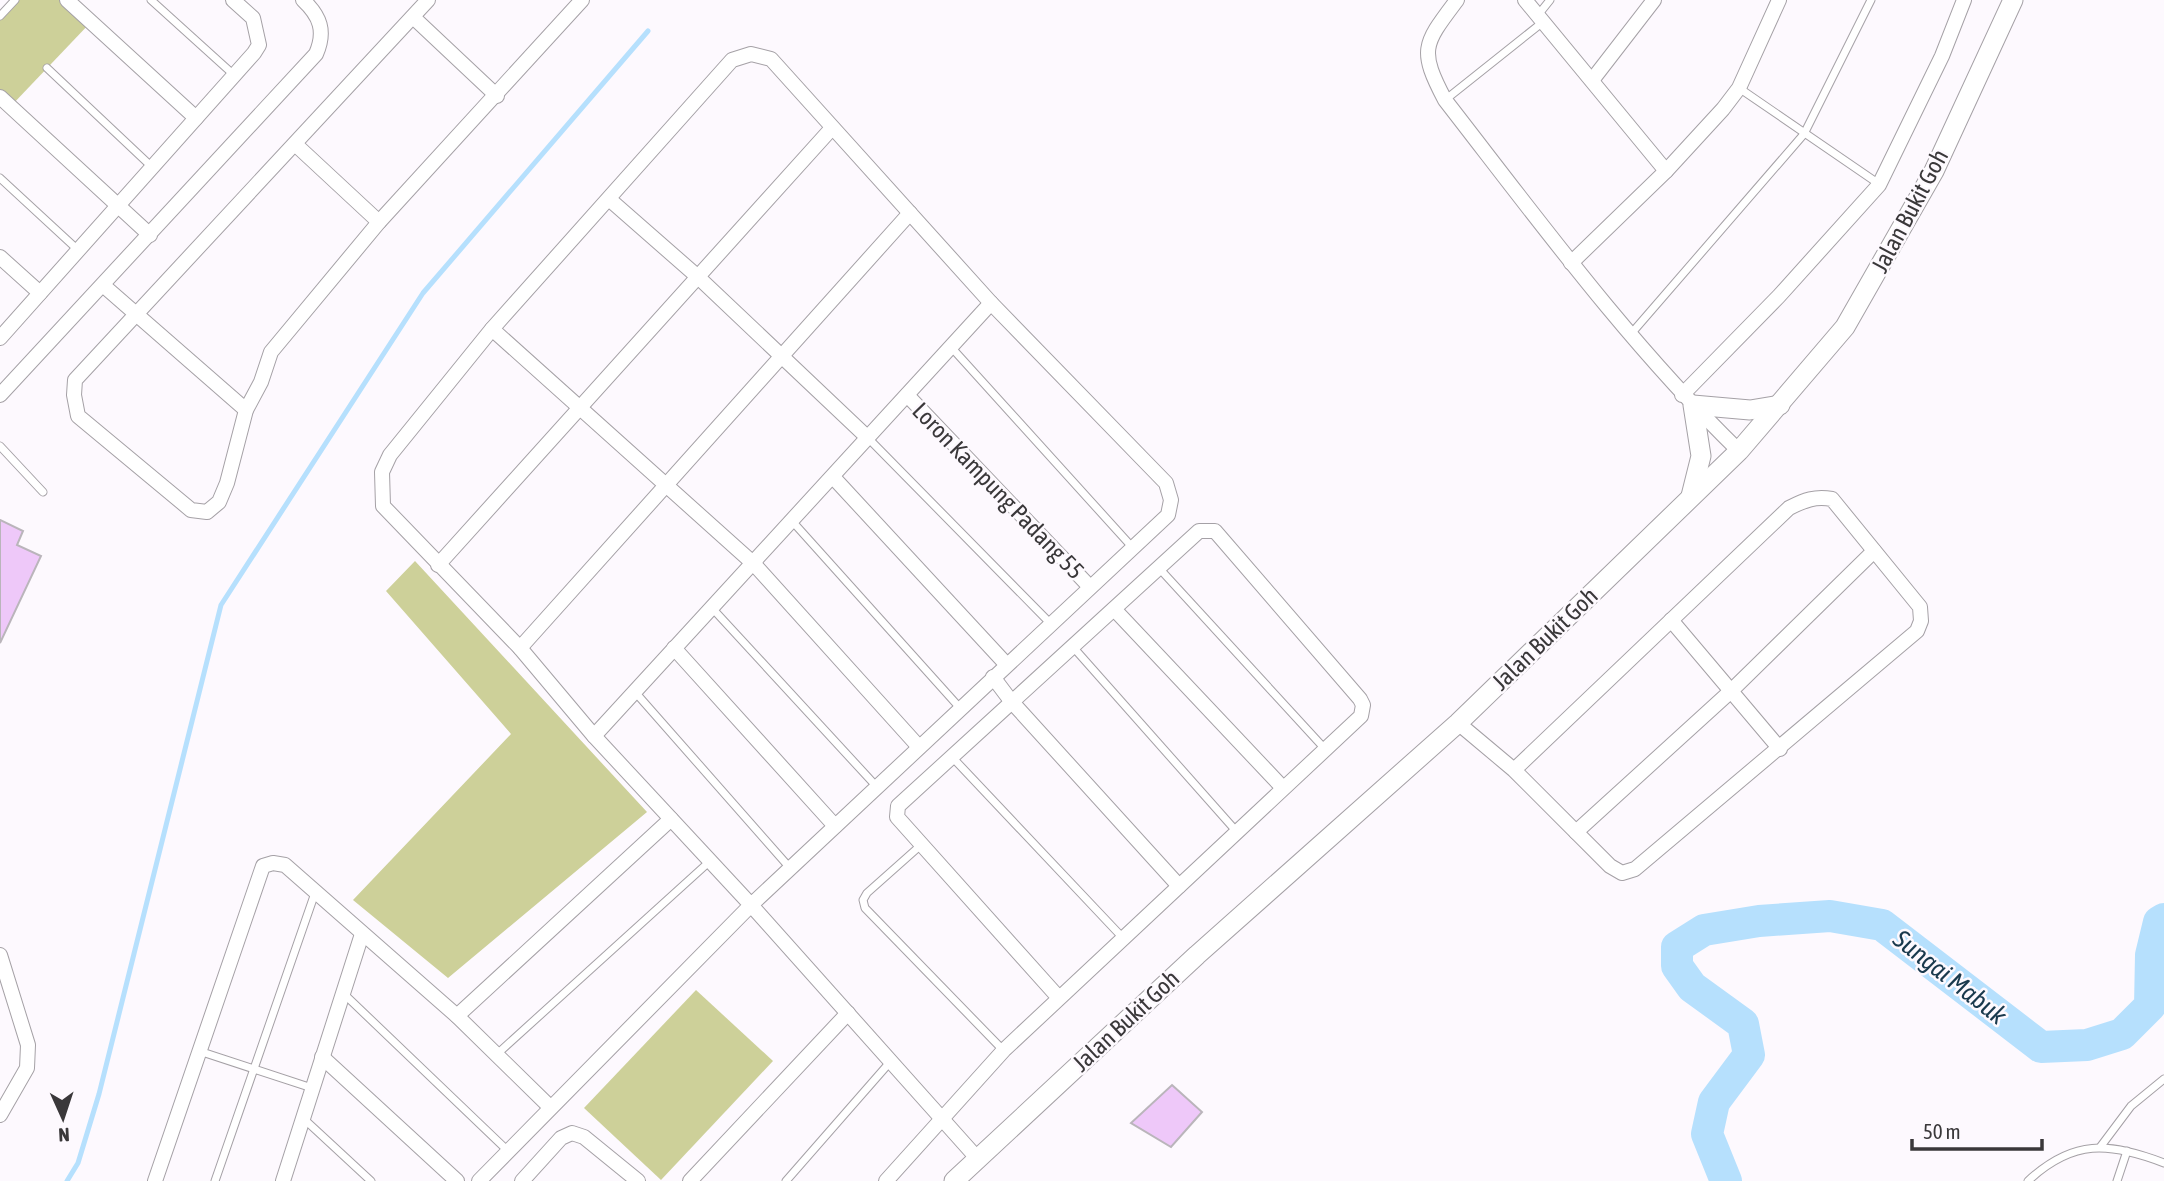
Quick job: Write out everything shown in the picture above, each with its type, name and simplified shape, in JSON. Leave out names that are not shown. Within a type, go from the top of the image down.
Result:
[{"type":"main road","name":"Jalan Bukit Goh","points":[[954,1181],[1197,955],[1458,723],[1739,451],[1846,327],[1934,171],[2013,0]]},
{"type":"main road","points":[[1691,497],[1701,456],[1687,400],[1750,410],[1780,405]]},
{"type":"street","points":[[66,0],[196,118]]},
{"type":"street","points":[[0,338],[259,45],[253,18],[233,0]]},
{"type":"street","points":[[0,395],[104,286],[316,54],[323,33],[320,22],[303,0]]},
{"type":"street","points":[[428,0],[75,380],[78,416],[191,510],[208,512],[219,502],[227,484],[246,410],[261,382],[271,352],[379,222],[582,0]]},
{"type":"street","points":[[1457,0],[1433,33],[1426,52],[1429,70],[1445,100],[1571,264],[1630,335],[1687,400],[1739,451]]},
{"type":"street","points":[[1525,0],[1593,79],[1666,171]]},
{"type":"street","points":[[1593,79],[1654,0]]},
{"type":"street","points":[[1571,264],[1666,171],[1739,88],[1779,0]]},
{"type":"street","points":[[1687,400],[1880,184],[1942,56],[1964,0]]},
{"type":"street","points":[[413,17],[497,96]]},
{"type":"street","points":[[478,1181],[751,905],[1168,514],[1171,500],[1166,483],[991,303],[771,58],[751,54],[732,60],[492,329],[390,455],[383,472],[383,506],[520,649],[594,737],[751,905],[977,1158]]},
{"type":"street","points":[[0,97],[150,235]]},
{"type":"street","points":[[438,565],[832,128]]},
{"type":"street","points":[[295,144],[379,222]]},
{"type":"street","points":[[609,199],[698,277],[868,438]]},
{"type":"street","points":[[520,649],[910,213]]},
{"type":"street","points":[[0,257],[40,293]]},
{"type":"street","points":[[104,286],[246,410]]},
{"type":"street","points":[[594,737],[991,303]]},
{"type":"street","points":[[492,329],[754,564],[919,747]]},
{"type":"street","name":"Loron Kampung Padang 55","points":[[906,395],[1089,586]]},
{"type":"street","points":[[833,477],[1006,664]]},
{"type":"street","points":[[1458,723],[1514,770],[1610,866],[1622,873],[1635,869],[1917,631],[1921,621],[1920,607],[1832,499],[1818,497],[1805,500],[1789,508],[1514,770]]},
{"type":"street","points":[[886,1181],[1004,1050],[1361,716],[1363,705],[1360,699],[1215,531],[1199,531],[898,806],[897,817],[1059,998]]},
{"type":"street","points":[[1576,832],[1731,691],[1874,551]]},
{"type":"street","points":[[1114,609],[1283,788]]},
{"type":"street","points":[[1671,620],[1780,749]]},
{"type":"street","points":[[674,648],[835,825]]},
{"type":"street","points":[[993,677],[1011,701],[1179,886]]},
{"type":"street","points":[[457,1016],[671,819]]},
{"type":"street","points":[[155,1181],[263,866],[273,863],[285,865],[457,1016],[550,1107]]},
{"type":"street","points":[[283,1181],[362,934]]},
{"type":"street","points":[[0,956],[28,1045],[27,1068],[0,1115]]},
{"type":"street","points":[[690,1181],[848,1013]]},
{"type":"street","points":[[322,1057],[457,1181]]},
{"type":"street","points":[[522,1181],[561,1138],[572,1133],[584,1137],[638,1181]]},
{"type":"lane","points":[[0,16],[15,0]]},
{"type":"lane","points":[[151,0],[235,75]]},
{"type":"lane","points":[[1445,100],[1540,18],[1549,0]]},
{"type":"lane","points":[[1630,335],[1804,134],[1871,0]]},
{"type":"lane","points":[[47,68],[152,167]]},
{"type":"lane","points":[[1739,88],[1880,184]]},
{"type":"lane","points":[[0,178],[78,250]]},
{"type":"lane","points":[[951,347],[1134,548]]},
{"type":"lane","points":[[868,438],[1051,624]]},
{"type":"lane","points":[[0,446],[43,492]]},
{"type":"lane","points":[[792,521],[960,708]]},
{"type":"lane","points":[[1158,567],[1325,749]]},
{"type":"lane","points":[[712,608],[877,788]]},
{"type":"lane","points":[[1073,647],[1237,832]]},
{"type":"lane","points":[[635,692],[791,869]]},
{"type":"lane","points":[[952,757],[1123,938]]},
{"type":"lane","points":[[922,845],[867,893],[863,900],[865,908],[1004,1050]]},
{"type":"lane","points":[[496,1055],[709,862]]},
{"type":"lane","points":[[215,1181],[316,892]]},
{"type":"lane","points":[[343,994],[508,1151]]},
{"type":"lane","points":[[199,1051],[312,1088]]},
{"type":"lane","points":[[786,1181],[891,1061]]},
{"type":"lane","points":[[2101,1146],[2132,1106],[2164,1079]]},
{"type":"lane","points":[[303,1119],[371,1181]]},
{"type":"lane","points":[[2028,1181],[2061,1156],[2078,1149],[2101,1146],[2141,1154],[2161,1162]]},
{"type":"lane","points":[[2117,1181],[2127,1151]]},
{"type":"green space","points":[[15,0],[67,0],[91,22],[11,106],[0,97],[0,16]]},
{"type":"green space","points":[[415,561],[647,812],[448,978],[353,900],[511,734],[386,591]]},
{"type":"green space","points":[[696,990],[773,1061],[661,1180],[584,1108]]},
{"type":"building","points":[[0,520],[23,531],[17,545],[41,556],[0,643]]},
{"type":"building","points":[[1172,1085],[1202,1112],[1171,1147],[1131,1123]]},
{"type":"waterway","points":[[67,1181],[78,1163],[99,1094],[221,605],[423,293],[648,31]]},
{"type":"waterway","name":"Sungai Mabuk","points":[[1726,1181],[1707,1134],[1714,1102],[1749,1055],[1743,1024],[1692,987],[1677,966],[1677,947],[1704,930],[1759,921],[1830,916],[1882,925],[2041,1047],[2087,1045],[2122,1034],[2150,1006],[2151,955],[2159,922],[2164,919]]}]
